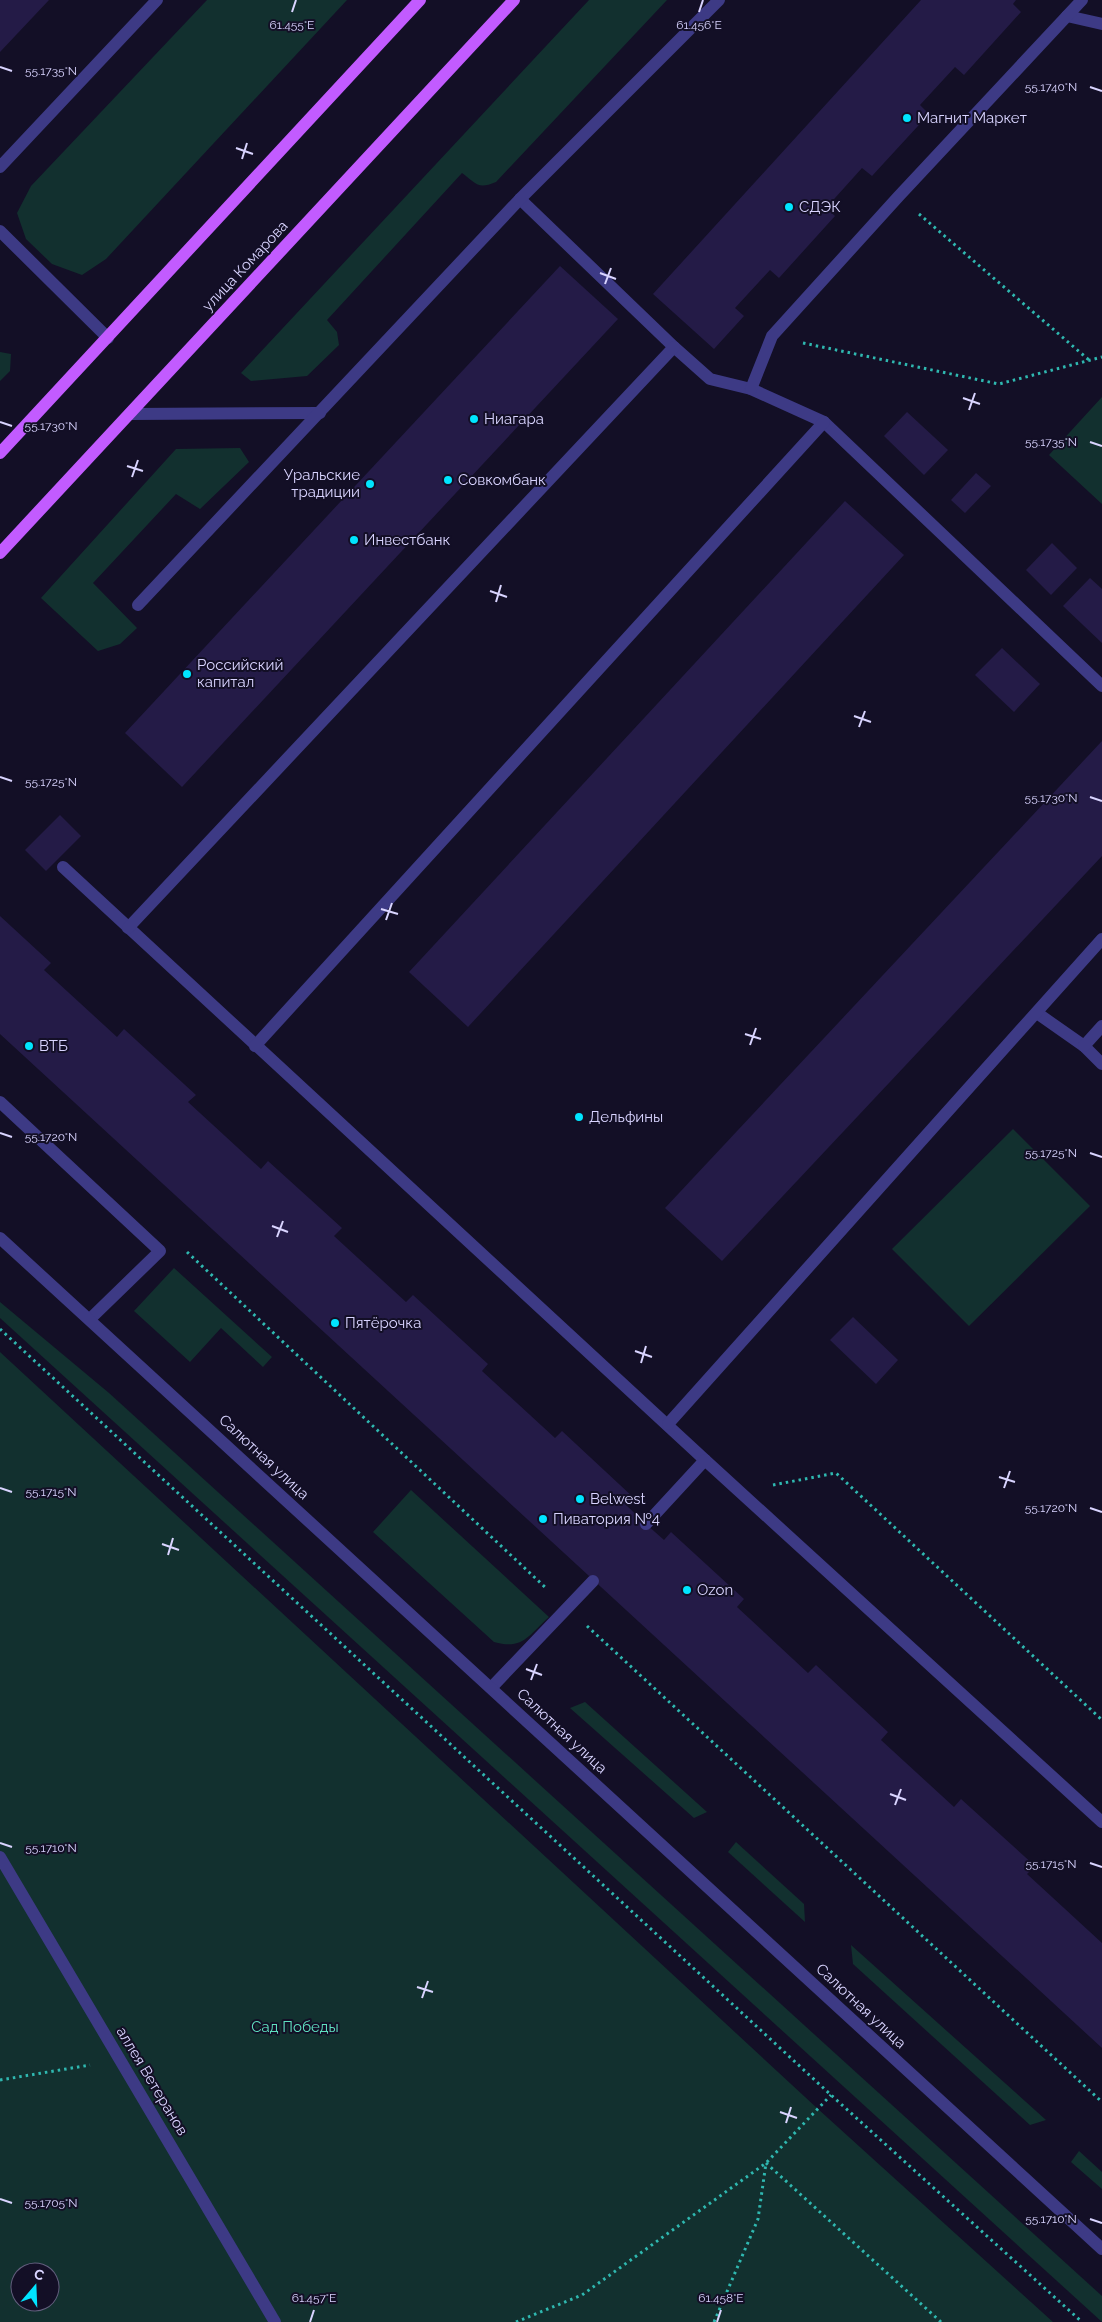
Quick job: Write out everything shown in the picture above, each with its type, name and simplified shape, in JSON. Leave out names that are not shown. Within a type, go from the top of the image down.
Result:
[{"type":"main road","points":[[0,453],[420,0]]},
{"type":"main road","name":"улица Комарова","points":[[0,553],[514,0]]},
{"type":"street","points":[[0,167],[157,0]]},
{"type":"street","points":[[138,605],[520,200],[719,0]]},
{"type":"street","points":[[751,389],[772,336],[898,197],[1082,0]]},
{"type":"street","points":[[1068,16],[1102,24]]},
{"type":"street","points":[[520,200],[710,379],[751,389],[824,422],[1102,686]]},
{"type":"street","points":[[0,231],[108,338]]},
{"type":"street","points":[[128,928],[674,347]]},
{"type":"street","points":[[130,414],[320,413]]},
{"type":"street","points":[[255,1046],[824,422]]},
{"type":"street","points":[[63,867],[705,1460],[1102,1822]]},
{"type":"street","points":[[668,1424],[1102,940]]},
{"type":"street","points":[[1036,1013],[1084,1046],[1102,1064]]},
{"type":"street","points":[[1084,1046],[1102,1026]]},
{"type":"street","points":[[0,1102],[160,1251],[90,1319]]},
{"type":"street","name":"Салютная улица","points":[[0,1238],[1102,2250]]},
{"type":"street","points":[[646,1524],[705,1460]]},
{"type":"street","points":[[490,1688],[593,1581]]},
{"type":"street","name":"аллея Ветеранов","points":[[0,1857],[275,2322]]},
{"type":"path","points":[[898,197],[1089,360]]},
{"type":"path","points":[[772,336],[998,384],[1102,357]]},
{"type":"path","points":[[0,1329],[831,2095],[1082,2322]]},
{"type":"path","points":[[770,1485],[836,1472],[1102,1720]]},
{"type":"path","points":[[0,2080],[120,2060]]},
{"type":"path","points":[[516,2322],[582,2295],[766,2162],[831,2095]]},
{"type":"path","points":[[714,2322],[758,2219],[766,2162]]},
{"type":"path","points":[[766,2162],[941,2322]]},
{"type":"green space","points":[[207,0],[347,0],[106,259],[82,275],[52,264],[26,239],[17,213],[31,186]]},
{"type":"green space","points":[[589,0],[667,0],[496,182],[485,185],[477,184],[462,173],[327,320],[337,332],[339,345],[307,376],[251,381],[241,373]]},
{"type":"green space","points":[[0,352],[11,354],[10,371],[0,381]]},
{"type":"green space","points":[[1102,397],[1102,504],[1049,455]]},
{"type":"green space","points":[[240,448],[249,462],[200,509],[176,494],[93,583],[137,628],[120,644],[98,651],[41,598],[176,449]]},
{"type":"green space","points":[[1013,1129],[1090,1206],[969,1326],[892,1249]]},
{"type":"green space","points":[[174,1268],[272,1357],[263,1367],[221,1328],[190,1362],[134,1311]]},
{"type":"green space","points":[[0,1302],[109,1393],[1102,2296],[1102,2322],[0,1318]]},
{"type":"green space","name":"Сад Победы","points":[[0,1352],[818,2109],[1053,2322],[0,2322]]},
{"type":"green space","points":[[411,1490],[549,1617],[524,1640],[512,1644],[494,1642],[373,1532]]},
{"type":"green space","points":[[585,1702],[707,1812],[694,1818],[570,1708]]},
{"type":"green space","points":[[736,1842],[804,1904],[805,1922],[728,1852]]},
{"type":"green space","points":[[851,1945],[1046,2120],[1030,2125],[853,1964]]},
{"type":"green space","points":[[1079,2151],[1102,2172],[1102,2189],[1071,2162]]},
{"type":"building","points":[[0,0],[49,0],[0,52]]},
{"type":"building","points":[[921,0],[1016,0],[1013,4],[1021,12],[964,75],[955,67],[920,105],[929,114],[872,176],[862,168],[826,208],[835,216],[779,278],[770,270],[735,308],[744,316],[714,349],[653,294]]},
{"type":"building","points":[[560,266],[618,319],[182,787],[125,733]]},
{"type":"building","points":[[907,412],[948,450],[924,475],[884,436]]},
{"type":"building","points":[[976,473],[991,486],[965,513],[951,500]]},
{"type":"building","points":[[845,501],[904,555],[468,1027],[409,972]]},
{"type":"building","points":[[1052,543],[1077,568],[1051,595],[1026,570]]},
{"type":"building","points":[[1090,578],[1102,589],[1102,643],[1063,606]]},
{"type":"building","points":[[1002,648],[1040,684],[1014,712],[975,675]]},
{"type":"building","points":[[1102,741],[1102,856],[722,1261],[665,1208]]},
{"type":"building","points":[[60,815],[81,836],[46,871],[25,850]]},
{"type":"building","points":[[0,916],[51,963],[44,970],[117,1037],[124,1029],[196,1095],[188,1102],[261,1169],[268,1161],[342,1228],[334,1236],[406,1302],[413,1295],[488,1364],[482,1371],[555,1438],[562,1431],[634,1498],[626,1505],[646,1524],[664,1540],[671,1532],[744,1599],[737,1607],[808,1673],[816,1665],[888,1732],[881,1740],[954,1807],[961,1799],[1035,1866],[1027,1874],[1102,1943],[1102,2048],[0,1034]]},
{"type":"building","points":[[853,1317],[898,1360],[876,1384],[830,1340]]},
{"type":"place","name":"Магнит Маркет","points":[[907,118]]},
{"type":"place","name":"СДЭК","points":[[789,207]]},
{"type":"place","name":"Ниагара","points":[[474,419]]},
{"type":"place","name":"Совкомбанк","points":[[448,480]]},
{"type":"place","name":"Уральские традиции","points":[[370,484]]},
{"type":"place","name":"Инвестбанк","points":[[354,540]]},
{"type":"place","name":"Российский капитал","points":[[187,674]]},
{"type":"place","name":"ВТБ","points":[[29,1046]]},
{"type":"place","name":"Дельфины","points":[[579,1117]]},
{"type":"place","name":"Пятёрочка","points":[[335,1323]]},
{"type":"place","name":"Belwest","points":[[580,1499]]},
{"type":"place","name":"Пиватория №4","points":[[543,1519]]},
{"type":"place","name":"Ozon","points":[[687,1590]]}]
